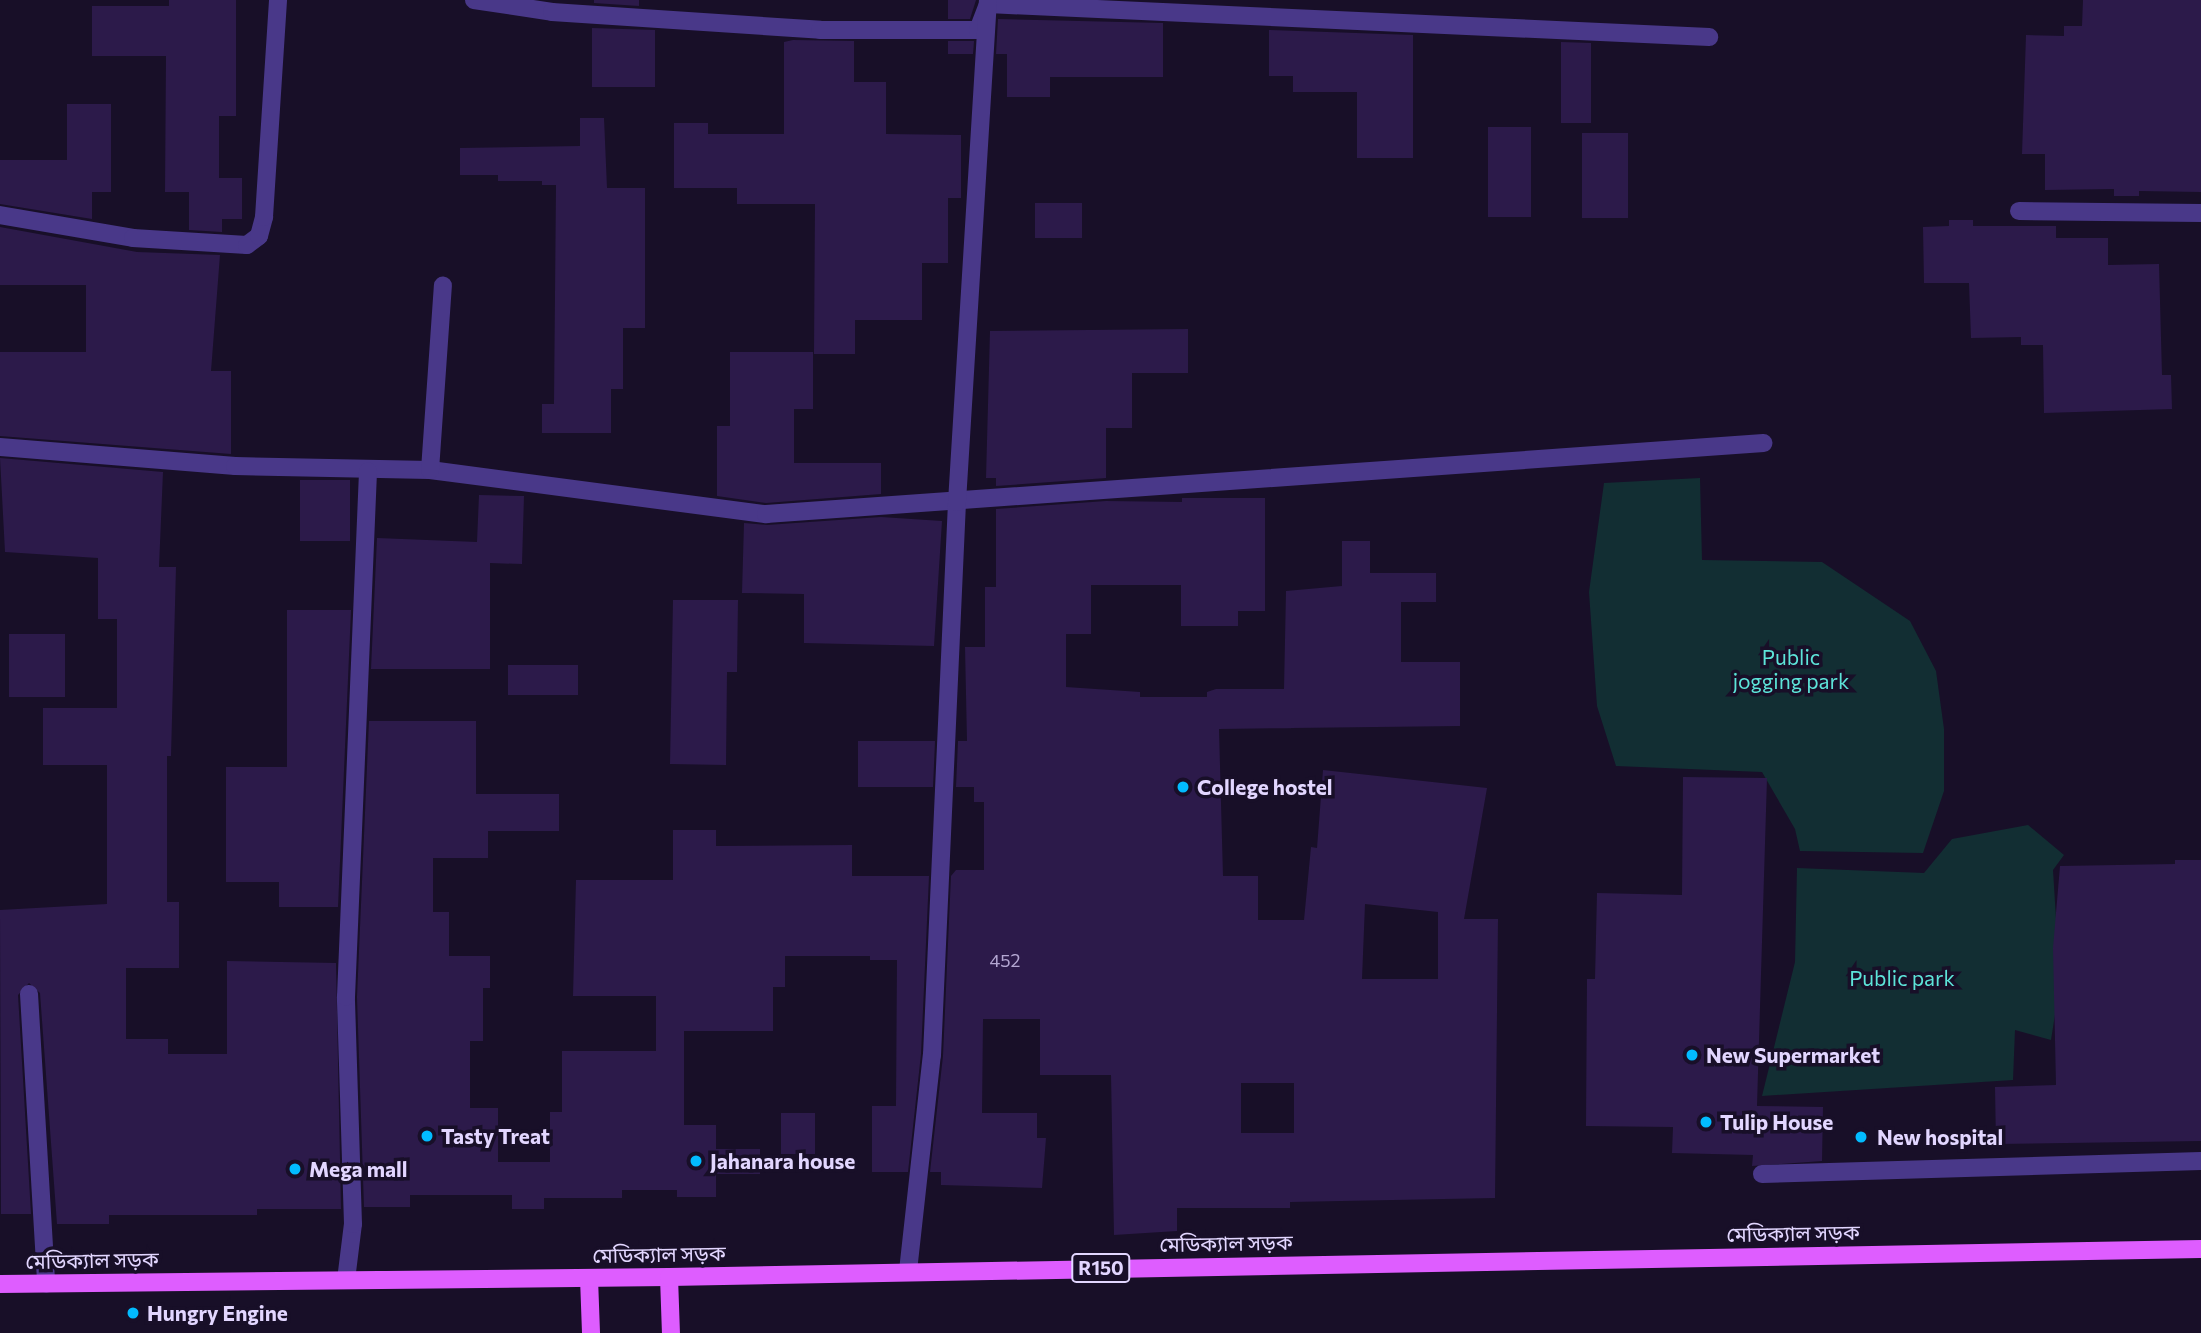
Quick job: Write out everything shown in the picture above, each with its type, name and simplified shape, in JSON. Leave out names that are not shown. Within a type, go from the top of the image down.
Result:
[{"type":"main road","name":"মেডিক্যাল সড়ক","points":[[0,1284],[669,1277],[2201,1249]]},
{"type":"main road","points":[[669,1277],[671,1333]]},
{"type":"main road","points":[[589,1278],[591,1333]]},
{"type":"street","points":[[0,215],[133,238],[247,245],[253,240],[264,217],[278,0]]},
{"type":"street","points":[[474,0],[552,12],[820,30],[978,30],[988,2]]},
{"type":"street","points":[[988,2],[1709,37]]},
{"type":"street","points":[[908,1271],[932,1055],[957,502],[988,2]]},
{"type":"street","points":[[2019,211],[2201,213]]},
{"type":"street","points":[[430,470],[443,285]]},
{"type":"street","points":[[0,447],[368,471],[430,470],[766,514],[1763,443]]},
{"type":"street","points":[[345,1280],[353,1224],[346,997],[368,471]]},
{"type":"street","points":[[29,994],[46,1284]]},
{"type":"street","points":[[1762,1174],[2201,1161]]},
{"type":"green space","name":"Public jogging park","points":[[1700,478],[1702,560],[1822,562],[1910,621],[1936,671],[1944,729],[1944,791],[1923,853],[1800,851],[1795,829],[1762,772],[1616,766],[1597,706],[1589,592],[1604,483]]},
{"type":"green space","name":"Public park","points":[[2028,825],[2064,855],[2053,870],[2060,983],[2051,1040],[2015,1030],[2013,1080],[1762,1096],[1795,962],[1797,868],[1924,873],[1952,839]]},
{"type":"building","points":[[169,0],[236,0],[236,116],[219,116],[219,178],[242,178],[242,219],[222,219],[222,232],[189,230],[189,192],[165,192],[166,56],[92,56],[92,6],[169,6]]},
{"type":"building","points":[[594,0],[639,0],[639,6],[594,3]]},
{"type":"building","points":[[948,0],[976,0],[970,19],[948,19]]},
{"type":"building","points":[[2083,0],[2201,0],[2201,192],[2139,191],[2139,196],[2114,196],[2114,189],[2045,190],[2045,154],[2022,154],[2026,35],[2064,36],[2064,26],[2082,26]]},
{"type":"building","points":[[998,19],[1163,23],[1163,77],[1050,77],[1050,97],[1007,97],[1007,54],[996,54]]},
{"type":"building","points":[[592,28],[655,30],[655,87],[592,87]]},
{"type":"building","points":[[1269,30],[1413,35],[1413,158],[1357,158],[1357,92],[1293,92],[1293,76],[1269,76]]},
{"type":"building","points":[[854,41],[854,82],[886,82],[886,134],[961,135],[961,198],[948,198],[948,263],[922,263],[922,320],[855,320],[855,354],[814,354],[815,204],[737,204],[737,188],[674,188],[674,123],[708,123],[708,134],[784,134],[784,42]]},
{"type":"building","points":[[948,41],[974,41],[973,54],[948,54]]},
{"type":"building","points":[[1561,42],[1591,43],[1591,123],[1561,123]]},
{"type":"building","points":[[67,104],[111,104],[111,192],[92,192],[92,219],[0,204],[0,160],[67,160]]},
{"type":"building","points":[[580,118],[604,118],[607,188],[645,188],[645,328],[623,328],[623,389],[611,389],[611,433],[542,433],[542,404],[554,404],[556,185],[542,185],[542,181],[498,181],[498,175],[460,175],[460,148],[580,146]]},
{"type":"building","points":[[1488,127],[1531,127],[1531,217],[1488,217]]},
{"type":"building","points":[[1582,133],[1628,133],[1628,218],[1582,218]]},
{"type":"building","points":[[1035,203],[1082,203],[1082,238],[1035,238]]},
{"type":"building","points":[[1949,220],[1973,220],[1973,226],[2056,226],[2056,238],[2108,238],[2108,265],[2159,264],[2162,375],[2171,375],[2172,409],[2044,413],[2043,345],[2021,345],[2021,337],[1971,338],[1969,283],[1924,283],[1923,227],[1949,226]]},
{"type":"building","points":[[0,227],[137,252],[220,255],[211,371],[231,371],[231,454],[0,436],[0,352],[86,352],[86,285],[0,285]]},
{"type":"building","points":[[1188,329],[1188,373],[1132,373],[1132,428],[1106,428],[1106,478],[996,486],[996,478],[986,478],[990,331]]},
{"type":"building","points":[[730,352],[813,352],[813,409],[794,409],[794,463],[881,463],[881,494],[766,503],[717,496],[717,426],[730,426]]},
{"type":"building","points":[[0,458],[163,472],[159,567],[176,567],[171,756],[167,756],[167,902],[179,902],[179,968],[126,968],[126,1039],[168,1039],[168,1054],[227,1054],[227,961],[336,963],[341,1209],[257,1209],[257,1215],[109,1215],[109,1224],[57,1224],[40,993],[29,983],[18,995],[31,1214],[1,1214],[0,910],[107,904],[107,765],[43,765],[43,708],[117,708],[117,619],[98,619],[98,558],[5,552]]},
{"type":"building","points":[[300,480],[350,480],[350,541],[300,541]]},
{"type":"building","points":[[479,495],[524,496],[522,564],[490,563],[490,669],[371,669],[377,538],[477,542]]},
{"type":"building","points":[[1182,498],[1265,498],[1265,611],[1238,611],[1238,626],[1181,626],[1181,585],[1091,585],[1091,634],[1066,634],[1066,687],[1140,692],[1140,697],[1207,697],[1207,692],[1216,689],[1284,689],[1286,591],[1342,586],[1342,541],[1370,541],[1370,573],[1436,573],[1436,602],[1401,602],[1401,662],[1460,662],[1460,726],[1219,729],[1223,876],[1258,876],[1258,920],[1304,920],[1311,847],[1317,848],[1323,770],[1487,788],[1464,919],[1498,919],[1495,1198],[1290,1202],[1290,1208],[1177,1208],[1177,1231],[1114,1235],[1111,1075],[1040,1075],[1040,1019],[983,1019],[982,1113],[1037,1113],[1037,1138],[1046,1138],[1042,1188],[941,1185],[941,1172],[930,1172],[943,1056],[951,876],[956,870],[984,870],[984,802],[974,802],[974,787],[956,787],[958,741],[967,741],[965,647],[985,647],[985,587],[996,587],[996,509],[1106,501],[1182,502]],"holes":[[[1365,904],[1438,912],[1438,979],[1362,979]],[[1241,1083],[1294,1083],[1294,1133],[1241,1133]]]},
{"type":"building","points":[[881,517],[942,521],[934,646],[804,643],[804,594],[742,593],[744,523],[767,525]]},
{"type":"building","points":[[673,600],[738,600],[737,672],[727,672],[726,765],[670,764]]},
{"type":"building","points":[[287,610],[351,610],[338,907],[279,907],[279,882],[226,882],[226,767],[287,767]]},
{"type":"building","points":[[9,634],[65,634],[65,697],[9,697]]},
{"type":"building","points":[[508,665],[578,665],[578,695],[508,695]]},
{"type":"building","points":[[369,721],[476,721],[476,794],[559,794],[559,831],[488,831],[488,858],[433,858],[433,912],[449,912],[449,956],[490,956],[490,988],[483,988],[483,1041],[470,1041],[470,1108],[498,1108],[498,1162],[550,1162],[550,1112],[562,1112],[562,1051],[656,1051],[656,996],[573,996],[576,880],[673,880],[673,830],[716,830],[716,846],[852,845],[852,876],[929,876],[921,1054],[908,1172],[872,1172],[872,1106],[896,1106],[897,960],[870,960],[870,956],[785,956],[785,987],[773,987],[773,1031],[684,1031],[684,1125],[716,1125],[716,1149],[760,1149],[760,1174],[716,1174],[716,1197],[677,1197],[677,1190],[622,1190],[622,1198],[544,1198],[544,1209],[512,1209],[512,1195],[410,1195],[410,1207],[364,1207],[357,997]]},
{"type":"building","points":[[858,741],[935,741],[933,787],[858,787]]},
{"type":"building","points":[[1683,777],[1767,778],[1757,1106],[1823,1107],[1822,1161],[1752,1166],[1753,1155],[1672,1153],[1673,1127],[1586,1126],[1587,979],[1595,979],[1597,893],[1682,895]]},
{"type":"building","points":[[2175,860],[2201,860],[2201,1141],[1996,1144],[1995,1087],[2056,1085],[2053,948],[2060,866],[2175,864]]},
{"type":"building","points":[[781,1113],[815,1113],[815,1154],[781,1154]]},
{"type":"place","name":"College hostel","points":[[1183,787]]},
{"type":"place","name":"New Supermarket","points":[[1692,1055]]},
{"type":"place","name":"Tulip House","points":[[1706,1122]]},
{"type":"place","name":"Tasty Treat","points":[[427,1136]]},
{"type":"place","name":"New hospital","points":[[1861,1137]]},
{"type":"place","name":"Jahanara house","points":[[696,1161]]},
{"type":"place","name":"Mega mall","points":[[295,1169]]},
{"type":"place","name":"Hungry Engine","points":[[133,1313]]}]
